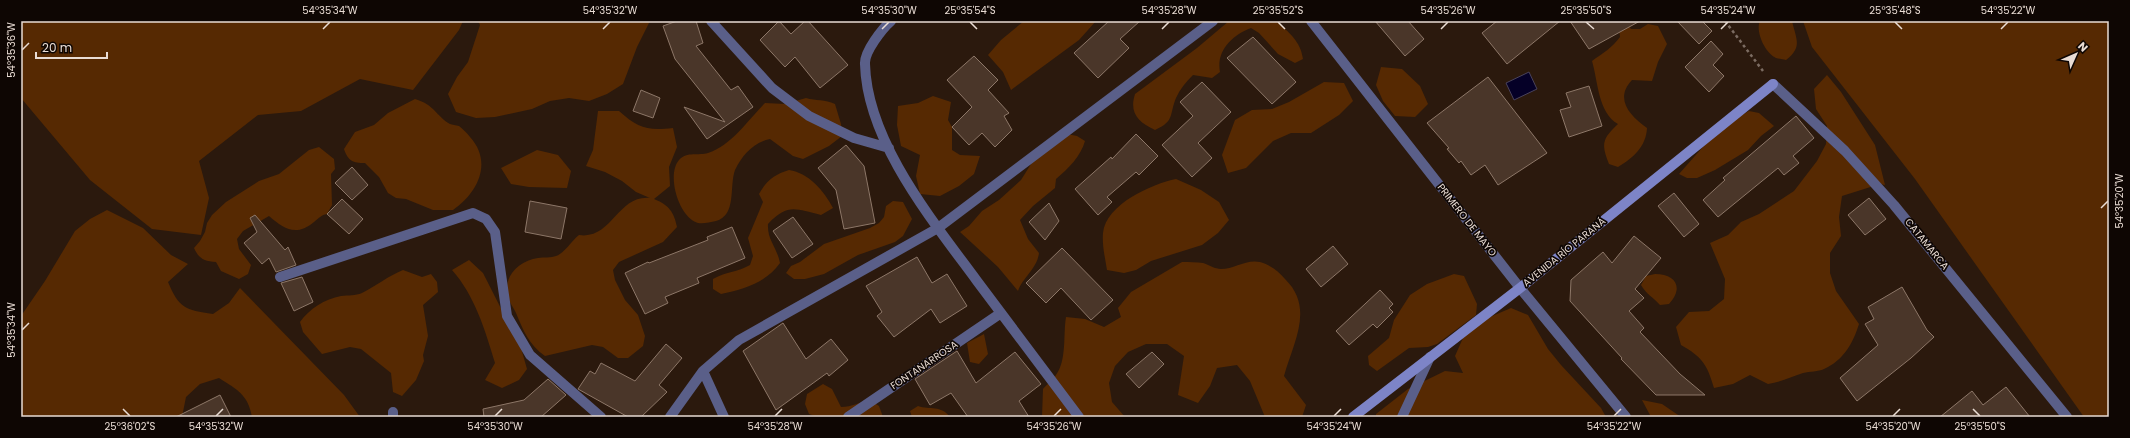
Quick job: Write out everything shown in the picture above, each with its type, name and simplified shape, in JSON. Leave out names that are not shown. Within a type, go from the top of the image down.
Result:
[{"type":"main road","name":"AVENIDA RÍO PARANÁ","points":[[1353,417],[1520,288],[1773,84]]},
{"type":"street","points":[[711,21],[772,88],[809,116],[854,138],[889,148]]},
{"type":"street","points":[[891,21],[880,31],[864,62],[873,115],[896,164],[938,228],[1079,417]]},
{"type":"street","points":[[670,417],[703,371],[739,340],[938,228],[1213,21]]},
{"type":"street","name":"PRIMERO DE MAYO","points":[[1311,21],[1520,288],[1626,417]]},
{"type":"street","name":"CATAMARCA","points":[[1773,84],[1845,151],[1894,205],[2067,417]]},
{"type":"street","points":[[280,277],[473,213],[486,219],[496,232],[507,316],[530,355],[601,417]]},
{"type":"street","name":"FONTANARROSA","points":[[848,417],[1001,313]]},
{"type":"street","points":[[1402,417],[1430,358]]},
{"type":"street","points":[[703,371],[724,417]]},
{"type":"path","points":[[1725,21],[1773,84]]},
{"type":"shaded area","points":[[21,21],[463,21],[459,30],[413,90],[360,79],[301,111],[258,115],[199,161],[209,198],[201,235],[152,229],[90,180],[21,98]]},
{"type":"shaded area","points":[[478,21],[650,21],[637,47],[623,84],[607,94],[589,101],[569,98],[550,101],[532,109],[495,117],[476,118],[456,112],[448,94],[457,77],[468,62],[480,25]]},
{"type":"shaded area","points":[[1024,21],[1096,21],[1079,40],[1011,90],[1003,72],[988,55],[1001,40]]},
{"type":"shaded area","points":[[1229,21],[1276,21],[1290,33],[1297,42],[1303,59],[1295,63],[1278,54],[1259,33],[1251,28],[1232,39],[1227,45],[1220,57],[1220,72],[1212,78],[1193,75],[1188,80],[1178,95],[1169,120],[1166,124],[1155,130],[1144,124],[1134,112],[1133,101],[1135,94],[1197,48]]},
{"type":"shaded area","points":[[1625,21],[1631,29],[1640,29],[1648,24],[1658,26],[1667,44],[1658,62],[1652,81],[1632,80],[1624,94],[1626,107],[1630,113],[1647,128],[1644,141],[1638,151],[1629,160],[1618,167],[1609,164],[1604,142],[1618,124],[1611,119],[1603,105],[1592,61],[1617,41],[1620,37],[1619,28]]},
{"type":"shaded area","points":[[1760,21],[1792,21],[1797,42],[1795,51],[1786,60],[1776,58],[1768,52],[1760,36]]},
{"type":"shaded area","points":[[1803,21],[2109,21],[2109,417],[2084,417],[1915,179],[1812,47]]},
{"type":"shaded area","points":[[1381,67],[1402,69],[1420,86],[1428,104],[1415,117],[1395,116],[1383,101],[1376,85]]},
{"type":"shaded area","points":[[1529,72],[1537,89],[1514,100],[1506,83]]},
{"type":"shaded area","points":[[1827,75],[1841,92],[1875,145],[1885,185],[1880,184],[1842,196],[1839,217],[1841,236],[1830,253],[1830,273],[1836,291],[1859,324],[1857,331],[1851,344],[1842,356],[1837,361],[1822,370],[1803,373],[1782,381],[1768,384],[1750,375],[1733,384],[1714,388],[1709,373],[1703,362],[1694,353],[1681,345],[1676,327],[1689,312],[1709,311],[1724,299],[1725,279],[1710,243],[1728,235],[1741,222],[1759,214],[1794,191],[1817,161],[1826,144],[1827,126],[1816,109],[1814,89]]},
{"type":"shaded area","points":[[1324,82],[1344,83],[1353,101],[1339,115],[1311,133],[1291,133],[1273,141],[1246,168],[1228,173],[1222,155],[1235,120],[1252,110],[1272,109],[1289,102]]},
{"type":"shaded area","points":[[933,96],[951,102],[948,120],[952,127],[952,150],[960,155],[980,156],[974,174],[959,186],[940,196],[920,194],[916,176],[920,155],[901,146],[897,125],[898,106],[918,103]]},
{"type":"shaded area","points":[[806,98],[828,101],[835,104],[841,124],[842,136],[829,146],[803,159],[793,156],[770,139],[759,143],[745,154],[735,170],[730,207],[723,218],[707,223],[698,223],[685,213],[676,195],[674,185],[675,167],[682,157],[708,153],[724,144],[739,131],[765,103],[785,104]]},
{"type":"shaded area","points":[[415,99],[427,104],[445,121],[462,128],[477,147],[481,157],[480,176],[475,186],[462,203],[453,210],[433,210],[406,199],[396,198],[388,193],[379,177],[365,163],[349,159],[344,149],[355,132],[374,125],[388,113]]},
{"type":"shaded area","points":[[598,111],[619,111],[643,127],[656,129],[673,128],[677,147],[669,167],[670,186],[654,199],[664,204],[670,210],[677,227],[663,242],[619,262],[613,270],[615,280],[625,300],[638,315],[645,336],[643,346],[628,358],[618,358],[603,347],[592,345],[545,356],[539,352],[527,337],[521,325],[507,291],[509,278],[518,267],[524,263],[538,258],[556,256],[565,250],[579,235],[590,235],[599,231],[630,203],[639,199],[650,198],[636,192],[622,181],[605,172],[586,166],[593,150]]},
{"type":"shaded area","points":[[1749,111],[1759,113],[1774,126],[1761,136],[1748,150],[1715,170],[1697,178],[1687,178],[1679,174],[1717,131],[1726,128],[1740,116]]},
{"type":"shaded area","points":[[1067,134],[1077,136],[1085,141],[1074,162],[1056,179],[1055,188],[1033,206],[1020,220],[1028,239],[1039,253],[1036,264],[1023,281],[1018,291],[998,267],[960,232],[969,226],[982,211],[999,200],[1021,180],[1036,156]]},
{"type":"shaded area","points":[[319,147],[334,159],[335,169],[331,174],[332,205],[327,214],[308,227],[296,230],[285,228],[269,216],[243,231],[237,239],[239,249],[251,265],[248,274],[239,279],[221,271],[216,262],[205,260],[198,255],[194,248],[205,232],[207,223],[212,215],[226,202],[259,181],[279,174],[309,150]]},
{"type":"shaded area","points":[[537,150],[558,155],[571,171],[567,188],[529,187],[511,184],[501,168]]},
{"type":"shaded area","points":[[789,170],[803,175],[815,184],[825,195],[833,208],[821,215],[792,209],[787,210],[775,217],[768,224],[768,230],[780,263],[768,276],[754,284],[721,294],[713,289],[713,279],[750,265],[753,256],[748,238],[763,202],[759,194],[771,179]]},
{"type":"shaded area","points":[[1176,179],[1201,190],[1219,202],[1229,220],[1218,233],[1202,245],[1151,261],[1136,270],[1124,273],[1107,270],[1103,247],[1103,233],[1106,223],[1112,213],[1121,204],[1143,191],[1155,185]]},
{"type":"shaded area","points":[[893,201],[903,202],[912,219],[903,236],[895,242],[858,255],[824,274],[805,279],[794,279],[786,273],[791,266],[800,262],[824,244],[870,228],[879,223],[884,217],[886,206]]},
{"type":"shaded area","points":[[107,210],[143,228],[171,255],[188,264],[168,282],[176,297],[184,306],[196,311],[213,314],[229,303],[240,288],[344,395],[360,417],[252,417],[245,398],[232,386],[219,378],[200,384],[186,397],[182,417],[21,417],[21,316],[45,281],[75,231],[90,219]]},
{"type":"shaded area","points":[[469,260],[483,273],[521,348],[527,369],[519,380],[502,388],[485,380],[495,363],[483,326],[473,302],[460,280],[452,270]]},
{"type":"shaded area","points":[[1255,261],[1260,262],[1277,271],[1294,290],[1299,302],[1299,326],[1284,376],[1306,405],[1302,417],[1265,417],[1250,381],[1237,365],[1217,368],[1210,386],[1198,403],[1178,395],[1184,356],[1167,344],[1146,344],[1128,352],[1115,366],[1109,383],[1112,402],[1125,417],[1042,417],[1043,389],[1055,377],[1062,362],[1066,317],[1085,319],[1104,327],[1121,317],[1118,308],[1131,292],[1182,262],[1203,263],[1214,268],[1226,269],[1245,263]]},
{"type":"shaded area","points":[[403,270],[422,277],[431,274],[437,282],[438,292],[423,305],[428,336],[423,355],[424,361],[416,380],[402,396],[393,392],[391,373],[361,349],[350,347],[322,354],[303,332],[300,322],[308,313],[323,302],[335,297],[362,293]]},
{"type":"shaded area","points":[[1454,274],[1464,276],[1477,304],[1476,315],[1437,344],[1428,347],[1409,348],[1377,371],[1369,365],[1368,356],[1389,338],[1394,320],[1410,295],[1427,284]]},
{"type":"shaded area","points":[[1655,274],[1668,276],[1676,283],[1676,293],[1669,304],[1660,305],[1645,291],[1641,285],[1646,276]]},
{"type":"shaded area","points":[[1511,308],[1528,315],[1548,349],[1601,408],[1606,417],[1376,417],[1376,414],[1408,389],[1445,371],[1463,373],[1455,356],[1463,338],[1476,323]]},
{"type":"shaded area","points":[[984,334],[988,354],[979,364],[970,362],[967,343]]},
{"type":"shaded area","points":[[823,384],[832,389],[841,407],[870,400],[879,406],[883,417],[818,417],[809,414],[805,404],[807,394]]},
{"type":"shaded area","points":[[1642,400],[1662,404],[1681,417],[1651,417]]},
{"type":"shaded area","points":[[918,406],[939,409],[947,413],[950,417],[912,417],[910,411]]},
{"type":"building","points":[[677,21],[696,21],[703,43],[696,46],[731,90],[738,86],[753,107],[707,139],[684,107],[725,122],[675,59],[663,26]]},
{"type":"building","points":[[779,21],[791,34],[805,21],[808,21],[848,65],[820,88],[795,57],[785,67],[760,40]]},
{"type":"building","points":[[1109,21],[1140,21],[1120,39],[1129,48],[1098,78],[1074,53]]},
{"type":"building","points":[[1375,21],[1408,21],[1424,39],[1405,56]]},
{"type":"building","points":[[1497,21],[1560,21],[1507,64],[1482,33]]},
{"type":"building","points":[[1570,21],[1640,21],[1589,49]]},
{"type":"building","points":[[1677,21],[1702,21],[1712,31],[1699,44]]},
{"type":"building","points":[[1253,37],[1296,82],[1272,104],[1227,58]]},
{"type":"building","points":[[1711,41],[1723,54],[1713,65],[1724,76],[1709,92],[1685,67]]},
{"type":"building","points":[[974,56],[998,80],[988,90],[1009,113],[1004,116],[1012,130],[995,147],[982,133],[969,145],[952,127],[972,107],[947,80]]},
{"type":"building","points":[[1488,77],[1547,153],[1498,185],[1485,165],[1471,175],[1461,161],[1459,163],[1447,149],[1449,148],[1427,123]]},
{"type":"building","points":[[1202,82],[1231,112],[1198,143],[1212,158],[1192,177],[1162,145],[1193,116],[1180,102]]},
{"type":"building","points":[[1589,86],[1602,126],[1569,137],[1560,110],[1571,107],[1566,93]]},
{"type":"building","points":[[641,90],[660,98],[653,118],[633,111]]},
{"type":"building","points":[[1796,116],[1814,138],[1793,156],[1799,163],[1784,175],[1778,168],[1718,217],[1703,200],[1725,180],[1723,178]]},
{"type":"building","points":[[1136,134],[1158,156],[1139,175],[1136,172],[1107,197],[1112,202],[1098,215],[1075,189],[1111,157],[1112,159]]},
{"type":"building","points":[[846,145],[864,166],[875,223],[844,229],[836,190],[818,168]]},
{"type":"building","points":[[352,167],[368,185],[352,200],[335,183]]},
{"type":"building","points":[[1674,193],[1699,224],[1684,237],[1658,206]]},
{"type":"building","points":[[1869,198],[1886,219],[1865,235],[1848,215]]},
{"type":"building","points":[[342,199],[363,219],[349,234],[327,214]]},
{"type":"building","points":[[530,201],[567,208],[561,239],[525,232]]},
{"type":"building","points":[[1049,203],[1059,221],[1045,240],[1029,222]]},
{"type":"building","points":[[255,215],[285,250],[288,247],[296,265],[276,272],[269,258],[262,264],[244,243],[257,232],[250,218]]},
{"type":"building","points":[[793,217],[813,244],[792,258],[773,231]]},
{"type":"building","points":[[732,227],[745,258],[697,278],[699,283],[665,297],[668,303],[645,314],[625,273],[648,262],[649,263],[708,240],[707,237]]},
{"type":"building","points":[[1634,236],[1661,258],[1635,289],[1644,298],[1629,311],[1644,328],[1640,332],[1680,374],[1705,395],[1656,395],[1621,359],[1622,358],[1570,301],[1571,280],[1603,252],[1612,263]]},
{"type":"building","points":[[1333,246],[1348,264],[1321,287],[1306,269]]},
{"type":"building","points":[[1062,248],[1113,300],[1091,320],[1061,288],[1046,303],[1026,283]]},
{"type":"building","points":[[917,257],[932,283],[947,274],[967,306],[940,323],[931,309],[894,337],[877,316],[882,312],[866,286]]},
{"type":"building","points":[[302,277],[313,302],[294,311],[281,283]]},
{"type":"building","points":[[1902,287],[1927,330],[1934,337],[1911,358],[1857,401],[1840,378],[1878,345],[1865,324],[1874,319],[1868,307]]},
{"type":"building","points":[[1380,290],[1393,304],[1389,308],[1393,312],[1377,328],[1373,324],[1349,345],[1336,331]]},
{"type":"building","points":[[783,323],[806,359],[831,339],[848,360],[829,376],[827,373],[776,410],[743,351]]},
{"type":"building","points":[[666,344],[682,358],[659,385],[667,392],[641,417],[628,417],[578,389],[590,371],[595,374],[601,363],[635,381]]},
{"type":"building","points":[[957,351],[976,383],[1015,352],[1041,384],[1019,401],[1029,417],[968,417],[951,393],[930,405],[915,379]]},
{"type":"building","points":[[1152,352],[1164,364],[1139,388],[1126,374]]},
{"type":"building","points":[[548,379],[566,395],[541,417],[484,417],[483,409],[524,400]]},
{"type":"building","points":[[2006,387],[2030,417],[1940,417],[1972,391],[1983,405]]},
{"type":"building","points":[[220,395],[231,417],[176,417]]}]
